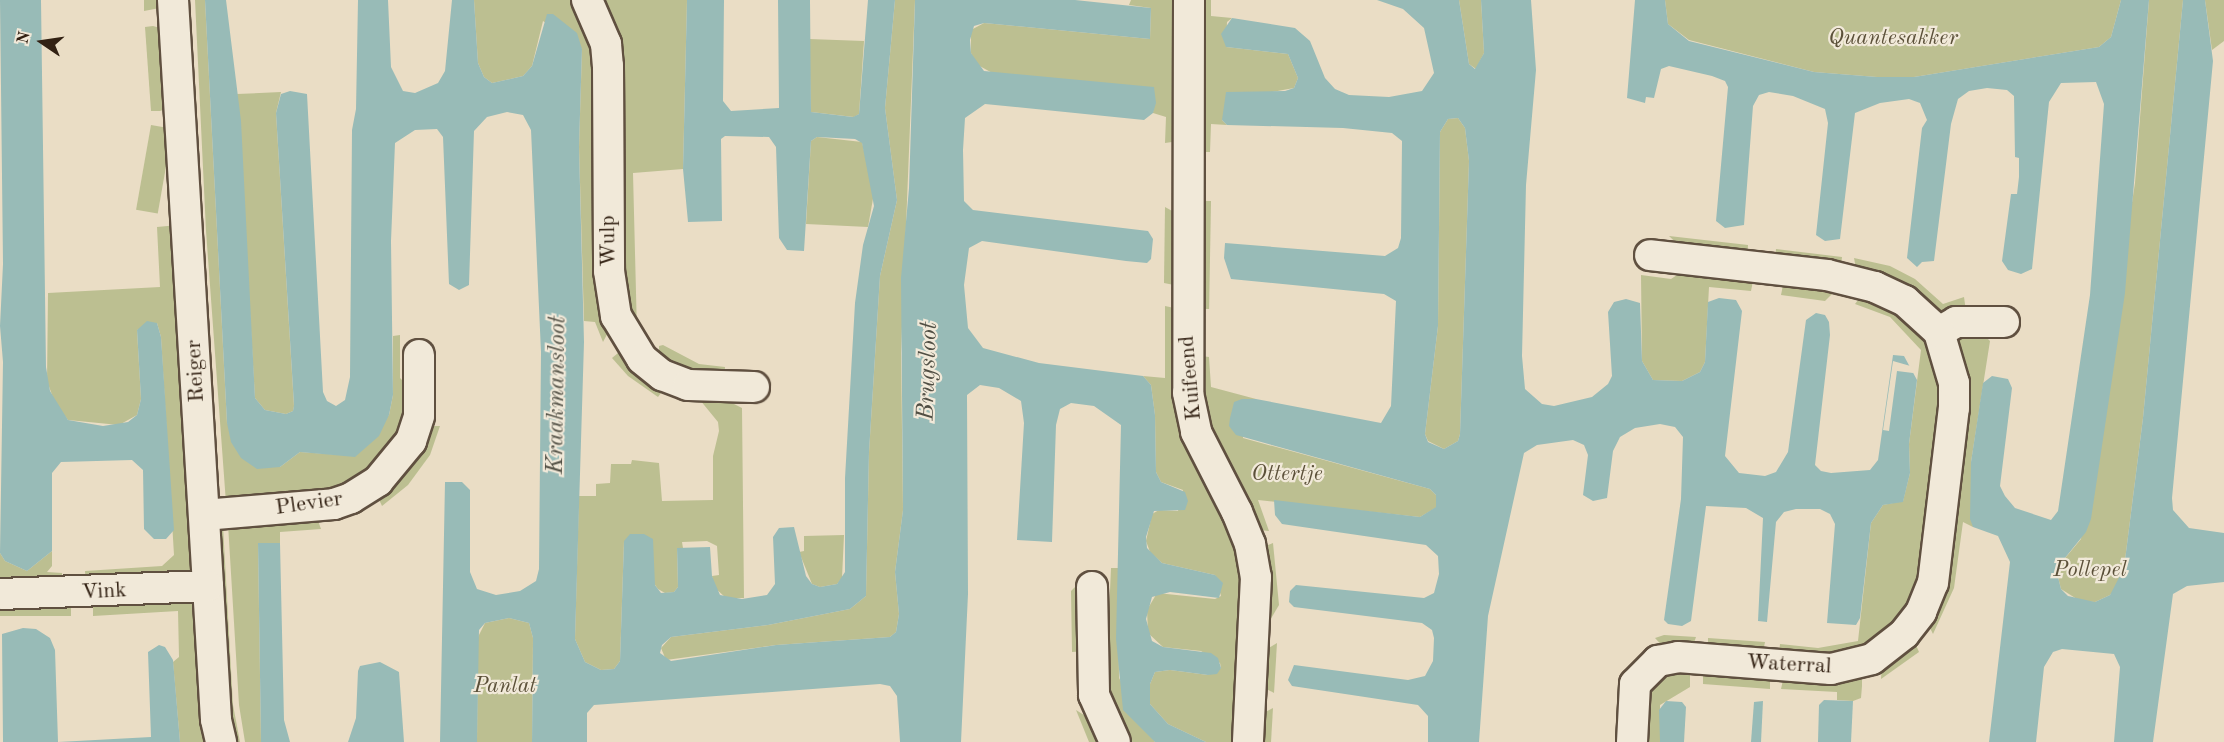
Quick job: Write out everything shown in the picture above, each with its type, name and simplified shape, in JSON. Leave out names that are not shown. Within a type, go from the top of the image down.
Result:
[{"type":"street","name":"Reiger","points":[[173,0],[216,720],[221,742]]},
{"type":"street","name":"Wulp","points":[[587,0],[606,44],[609,271],[616,316],[642,359],[662,375],[688,385],[754,387]]},
{"type":"street","name":"Kuifeend","points":[[1189,0],[1188,393],[1196,432],[1237,512],[1250,544],[1256,577],[1248,742]]},
{"type":"street","points":[[1650,255],[1827,275],[1875,286],[1905,301],[1939,333],[1956,322],[2004,322]]},
{"type":"street","name":"Waterral","points":[[1632,742],[1635,684],[1658,662],[1678,657],[1774,666],[1854,666],[1872,659],[1904,634],[1921,612],[1934,584],[1954,408],[1954,383],[1939,333]]},
{"type":"street","name":"Plevier","points":[[204,515],[334,504],[351,498],[378,481],[411,441],[419,416],[419,355]]},
{"type":"street","name":"Vink","points":[[0,594],[208,586]]},
{"type":"street","points":[[1092,587],[1094,695],[1108,734],[1115,742]]},
{"type":"green space","points":[[144,0],[165,0],[165,7],[144,11]]},
{"type":"green space","points":[[195,0],[205,0],[227,423],[280,467],[300,452],[342,455],[389,415],[393,395],[393,336],[400,335],[400,378],[412,390],[402,442],[345,492],[226,503],[206,231]]},
{"type":"green space","points":[[474,0],[579,0],[594,35],[612,325],[603,342],[595,322],[584,321],[579,147],[582,49],[543,21],[532,66],[523,76],[492,83],[484,77],[478,63]]},
{"type":"green space","points":[[598,0],[687,0],[683,169],[633,173],[637,332],[625,318]]},
{"type":"green space","points":[[895,0],[915,0],[901,352],[903,510],[895,572],[899,614],[896,632],[890,637],[776,645],[666,660],[661,648],[671,637],[768,625],[850,609],[866,596],[869,452],[880,276],[897,200],[885,108]]},
{"type":"green space","points":[[1131,0],[1177,0],[1179,141],[1165,143],[1166,117],[1153,113],[1154,88],[996,75],[976,64],[971,53],[971,30],[984,23],[1150,39],[1151,8],[1129,5]]},
{"type":"green space","points":[[1200,0],[1211,0],[1211,16],[1232,18],[1227,22],[1226,47],[1288,54],[1298,78],[1294,88],[1272,92],[1222,120],[1227,125],[1211,124],[1210,152],[1196,152]]},
{"type":"green space","points":[[1459,0],[1481,0],[1484,53],[1476,69],[1469,64]]},
{"type":"green space","name":"Quantesakker","points":[[1665,0],[2121,0],[2111,37],[2099,47],[1914,77],[1877,77],[1814,72],[1689,40],[1668,24]]},
{"type":"green space","name":"Pollepel","points":[[2149,0],[2183,0],[2143,418],[2124,568],[2118,586],[2110,595],[2095,602],[2080,601],[2061,589],[2056,569],[2081,539],[2135,183]]},
{"type":"green space","points":[[2205,0],[2224,0],[2224,41],[2212,50]]},
{"type":"green space","points":[[153,26],[167,30],[171,107],[160,111],[151,111],[145,27]]},
{"type":"green space","points":[[809,39],[864,41],[859,114],[854,117],[811,112]]},
{"type":"green space","points":[[281,92],[276,113],[294,406],[293,411],[286,414],[265,410],[255,398],[237,94]]},
{"type":"green space","points":[[1458,118],[1465,128],[1469,161],[1460,434],[1458,441],[1444,449],[1428,441],[1425,434],[1438,326],[1440,132],[1448,119]]},
{"type":"green space","points":[[151,125],[173,129],[158,214],[136,210]]},
{"type":"green space","points":[[817,137],[862,142],[874,193],[868,227],[806,224],[811,141]]},
{"type":"green space","points":[[1192,201],[1211,201],[1209,309],[1190,309]]},
{"type":"green space","points":[[1165,207],[1174,212],[1179,286],[1164,283]]},
{"type":"green space","points":[[178,225],[194,568],[189,574],[86,586],[85,571],[162,566],[174,555],[161,337],[157,323],[137,330],[141,399],[137,415],[119,425],[68,420],[55,403],[47,381],[48,293],[160,287],[157,227]]},
{"type":"green space","points":[[1669,236],[1748,245],[1747,259],[1687,253]]},
{"type":"green space","points":[[1776,249],[1842,257],[1841,265],[1775,263]]},
{"type":"green space","points":[[1854,258],[1890,266],[1915,279],[1943,304],[1964,297],[1966,311],[1945,316],[1857,274]]},
{"type":"green space","points":[[1686,269],[1753,281],[1751,291],[1709,287],[1705,362],[1700,372],[1682,381],[1653,380],[1642,361],[1641,275],[1671,279]]},
{"type":"green space","points":[[1783,285],[1836,290],[1825,301],[1781,295]]},
{"type":"green space","points":[[1864,292],[1920,324],[1944,375],[1926,568],[1909,615],[1856,657],[1779,653],[1780,644],[1818,648],[1858,641],[1871,523],[1883,505],[1903,501],[1910,473],[1909,444],[1921,350],[1890,317],[1855,304]]},
{"type":"green space","points":[[1165,306],[1179,309],[1179,376],[1244,554],[1240,742],[1206,742],[1168,724],[1150,704],[1150,684],[1155,672],[1170,670],[1208,675],[1221,668],[1220,663],[1201,651],[1163,647],[1148,633],[1147,610],[1157,593],[1215,599],[1221,596],[1215,575],[1162,563],[1150,552],[1146,541],[1152,514],[1159,510],[1178,511],[1183,490],[1161,482],[1156,472],[1155,415],[1151,385],[1143,376],[1165,378]]},
{"type":"green space","points":[[1980,331],[1990,341],[1971,462],[1973,527],[1963,522],[1954,588],[1933,634],[1926,620],[1952,345],[1957,333]]},
{"type":"green space","points":[[663,345],[699,364],[725,367],[724,380],[659,362],[659,346]]},
{"type":"green space","points":[[624,348],[664,389],[658,397],[628,376],[612,358]]},
{"type":"green space","name":"Ottertje","points":[[1201,356],[1209,357],[1211,387],[1256,399],[1242,399],[1243,438],[1430,489],[1436,495],[1437,507],[1420,517],[1258,500],[1269,531],[1260,530],[1204,428]]},
{"type":"green space","points":[[718,396],[742,408],[744,598],[726,598],[714,587],[712,576],[719,575],[717,546],[707,541],[682,542],[683,548],[677,549],[678,587],[674,592],[665,593],[658,589],[624,541],[620,661],[614,669],[601,670],[585,662],[575,639],[579,496],[596,496],[596,484],[610,483],[611,464],[631,464],[632,460],[659,463],[662,501],[713,500],[713,456],[719,431],[718,422],[700,400]]},
{"type":"green space","points":[[425,426],[440,426],[430,455],[408,485],[382,506],[376,493]]},
{"type":"green space","points":[[317,518],[321,529],[280,532],[280,543],[258,543],[261,742],[245,742],[239,705],[228,524]]},
{"type":"green space","points":[[223,526],[233,705],[240,742],[230,742],[216,536]]},
{"type":"green space","points":[[844,535],[842,578],[837,584],[820,587],[812,584],[799,552],[804,551],[804,536]]},
{"type":"green space","points":[[1273,543],[1279,605],[1269,622],[1260,548]]},
{"type":"green space","points":[[52,551],[52,566],[47,572],[62,573],[62,586],[0,588],[0,553],[5,561],[27,571]]},
{"type":"green space","points":[[1111,568],[1118,568],[1119,678],[1155,742],[1128,742],[1105,698],[1104,619],[1109,614]]},
{"type":"green space","points":[[1076,586],[1077,613],[1086,623],[1087,651],[1072,652],[1071,591]]},
{"type":"green space","points":[[188,599],[195,605],[212,742],[180,742],[173,662],[179,657],[178,611],[93,616],[93,600]]},
{"type":"green space","points":[[0,601],[71,601],[71,616],[0,616]]},
{"type":"green space","name":"Panlat","points":[[509,618],[529,623],[533,638],[532,742],[477,742],[478,637],[485,623]]},
{"type":"green space","points":[[1664,635],[1696,637],[1691,651],[1667,651],[1655,638]]},
{"type":"green space","points":[[1708,638],[1765,642],[1763,652],[1708,646]]},
{"type":"green space","points":[[1277,643],[1274,693],[1263,687],[1262,652]]},
{"type":"green space","points":[[1915,643],[1919,652],[1881,679],[1882,662]]},
{"type":"green space","points":[[1683,667],[1690,674],[1690,687],[1660,705],[1660,742],[1641,742],[1640,706],[1655,673]]},
{"type":"green space","points":[[1710,669],[1765,673],[1770,679],[1770,689],[1703,684],[1703,675]]},
{"type":"green space","points":[[1854,673],[1862,679],[1862,686],[1861,698],[1853,701],[1837,700],[1837,692],[1781,689],[1783,680]]},
{"type":"green space","points":[[1273,708],[1271,742],[1257,742],[1258,716]]},
{"type":"green space","points":[[1076,710],[1095,722],[1107,742],[1089,742]]},
{"type":"water","points":[[0,0],[41,0],[46,367],[50,391],[68,420],[103,426],[128,422],[137,415],[141,399],[137,330],[147,321],[157,323],[161,337],[174,530],[166,539],[154,539],[144,529],[143,470],[132,460],[61,462],[52,473],[52,551],[27,571],[5,561],[0,553],[3,362],[0,326],[3,264]]},
{"type":"water","points":[[205,0],[226,0],[241,121],[255,398],[265,410],[286,414],[293,411],[294,405],[276,113],[281,94],[290,91],[307,94],[323,392],[327,401],[336,406],[345,400],[350,377],[352,130],[356,109],[358,0],[388,0],[391,67],[403,91],[415,93],[438,83],[445,71],[452,0],[474,0],[478,63],[484,77],[492,83],[523,76],[532,66],[547,14],[553,14],[577,33],[582,49],[579,147],[584,342],[575,639],[585,662],[601,670],[614,669],[620,661],[624,541],[630,534],[644,534],[653,539],[655,585],[661,593],[674,592],[678,587],[677,548],[710,547],[712,576],[720,595],[742,599],[767,595],[775,584],[773,537],[779,528],[794,527],[806,576],[812,584],[820,587],[837,584],[845,572],[845,478],[855,303],[863,245],[874,206],[862,143],[855,139],[817,137],[811,141],[804,251],[787,250],[779,238],[776,147],[769,137],[725,136],[721,139],[722,221],[688,222],[683,169],[687,0],[724,0],[723,101],[731,111],[779,108],[778,0],[810,0],[811,112],[853,117],[859,114],[868,0],[895,0],[885,108],[897,200],[880,276],[869,452],[866,596],[850,609],[768,625],[671,637],[662,645],[660,653],[671,661],[776,645],[890,637],[896,632],[899,614],[895,572],[903,510],[901,278],[909,188],[915,0],[1075,0],[1151,8],[1150,39],[984,23],[974,26],[970,40],[971,53],[984,71],[1154,87],[1156,103],[1153,113],[1144,120],[985,104],[965,118],[963,150],[964,201],[973,210],[1148,231],[1153,239],[1151,259],[1147,263],[1126,261],[982,241],[969,248],[964,285],[968,328],[983,348],[1039,363],[1143,376],[1151,385],[1155,415],[1156,472],[1161,482],[1185,492],[1188,501],[1185,510],[1154,511],[1146,537],[1147,548],[1162,563],[1215,575],[1223,583],[1219,598],[1170,592],[1152,597],[1146,619],[1152,641],[1163,647],[1211,653],[1218,658],[1221,668],[1217,674],[1208,675],[1170,670],[1155,672],[1150,684],[1150,704],[1168,724],[1206,742],[1155,742],[1123,710],[1116,639],[1121,425],[1094,406],[1071,403],[1060,409],[1056,425],[1052,542],[1017,540],[1024,423],[1021,401],[999,388],[980,385],[967,395],[968,594],[961,742],[900,742],[897,696],[890,686],[880,684],[594,705],[587,713],[587,742],[532,742],[533,638],[529,623],[509,618],[485,623],[479,630],[477,742],[440,742],[445,482],[462,482],[470,490],[470,572],[477,589],[496,595],[520,591],[536,581],[539,569],[541,352],[531,130],[523,115],[507,112],[487,117],[474,131],[469,285],[459,290],[449,284],[443,137],[437,129],[415,130],[395,143],[391,241],[393,395],[389,415],[379,436],[355,457],[300,452],[280,467],[257,469],[241,458],[231,442],[227,423]]},
{"type":"water","points":[[1377,0],[1459,0],[1469,64],[1475,69],[1484,53],[1481,0],[1531,0],[1536,70],[1526,185],[1522,356],[1525,389],[1542,404],[1554,406],[1592,397],[1608,384],[1612,376],[1608,312],[1614,302],[1626,299],[1640,303],[1642,361],[1653,380],[1682,381],[1700,372],[1705,362],[1708,302],[1719,298],[1736,300],[1742,311],[1725,456],[1739,473],[1765,476],[1776,472],[1788,452],[1806,320],[1816,313],[1825,315],[1829,322],[1830,335],[1815,465],[1821,471],[1831,473],[1870,470],[1878,460],[1893,355],[1904,356],[1917,380],[1909,444],[1910,473],[1903,502],[1883,505],[1871,523],[1860,618],[1856,625],[1827,623],[1835,524],[1830,514],[1820,509],[1796,509],[1784,512],[1776,522],[1767,622],[1758,621],[1763,518],[1746,508],[1706,506],[1691,621],[1682,626],[1668,624],[1664,620],[1681,499],[1683,437],[1675,427],[1660,424],[1635,428],[1620,437],[1613,451],[1607,498],[1593,501],[1583,495],[1588,455],[1584,445],[1573,440],[1537,445],[1524,453],[1488,616],[1479,742],[1428,742],[1428,716],[1418,705],[1292,686],[1288,680],[1294,665],[1408,680],[1425,676],[1433,661],[1434,638],[1432,630],[1422,623],[1294,607],[1289,602],[1290,591],[1296,585],[1424,598],[1434,593],[1439,574],[1438,556],[1426,545],[1282,524],[1275,515],[1274,500],[1420,517],[1436,507],[1436,495],[1430,489],[1236,435],[1229,426],[1230,418],[1234,402],[1242,399],[1256,399],[1381,423],[1391,406],[1396,301],[1384,294],[1231,279],[1224,258],[1225,243],[1385,256],[1398,248],[1401,238],[1402,141],[1392,133],[1343,128],[1227,125],[1222,120],[1226,92],[1285,91],[1294,88],[1298,78],[1288,54],[1226,47],[1221,34],[1232,18],[1295,28],[1310,41],[1325,78],[1335,89],[1349,95],[1389,97],[1422,91],[1434,73],[1424,28],[1403,9]],"holes":[[[1458,118],[1465,128],[1469,161],[1460,434],[1458,441],[1444,449],[1428,442],[1425,434],[1438,326],[1440,132],[1448,119]]]},
{"type":"water","points":[[1635,0],[1665,0],[1668,24],[1689,41],[1814,72],[1877,77],[1914,77],[2099,47],[2111,37],[2121,0],[2149,0],[2125,293],[2091,519],[2086,532],[2056,569],[2061,589],[2068,596],[2095,602],[2110,595],[2124,568],[2143,418],[2183,0],[2205,0],[2213,61],[2172,498],[2173,510],[2189,528],[2224,533],[2224,582],[2187,586],[2173,594],[2153,742],[2114,742],[2120,667],[2114,654],[2062,649],[2053,652],[2044,667],[2036,742],[1989,742],[2010,562],[1998,536],[1973,527],[1970,519],[1971,462],[1983,383],[1992,376],[2008,379],[2012,388],[2000,486],[2015,508],[2051,520],[2058,511],[2090,295],[2104,104],[2096,82],[2061,83],[2049,102],[2032,269],[2021,274],[2008,270],[2002,261],[2011,194],[2017,194],[2019,177],[2019,158],[2015,157],[2014,96],[2007,90],[1987,88],[1969,91],[1958,99],[1951,124],[1934,261],[1922,262],[1917,267],[1907,258],[1922,128],[1927,120],[1920,103],[1909,99],[1880,103],[1855,113],[1840,239],[1825,241],[1816,235],[1828,123],[1825,109],[1793,96],[1769,92],[1759,95],[1753,106],[1744,225],[1725,228],[1716,221],[1728,87],[1725,81],[1712,76],[1669,66],[1661,69],[1654,98],[1646,97],[1645,103],[1627,98]]},
{"type":"water","points":[[258,543],[280,543],[284,720],[290,742],[261,742]]},
{"type":"water","points":[[23,628],[36,629],[50,638],[55,650],[58,742],[3,742],[2,634]]},
{"type":"water","points":[[159,645],[165,647],[173,660],[180,742],[58,742],[151,737],[148,652]]},
{"type":"water","points":[[380,662],[399,672],[404,742],[348,742],[356,718],[360,666]]},
{"type":"water","points":[[1824,700],[1853,701],[1851,742],[1818,742],[1819,705]]},
{"type":"water","points":[[1666,701],[1682,702],[1686,707],[1684,742],[1660,742],[1659,710]]},
{"type":"water","points":[[1763,701],[1761,742],[1751,742],[1754,702]]},
{"type":"pier","points":[[1893,361],[1914,367],[1913,373],[1897,371],[1889,431],[1883,430]]},
{"type":"water label","name":"Brugsloot","points":[[929,371]]},
{"type":"water label","name":"Kraakmansloot","points":[[558,395]]}]
